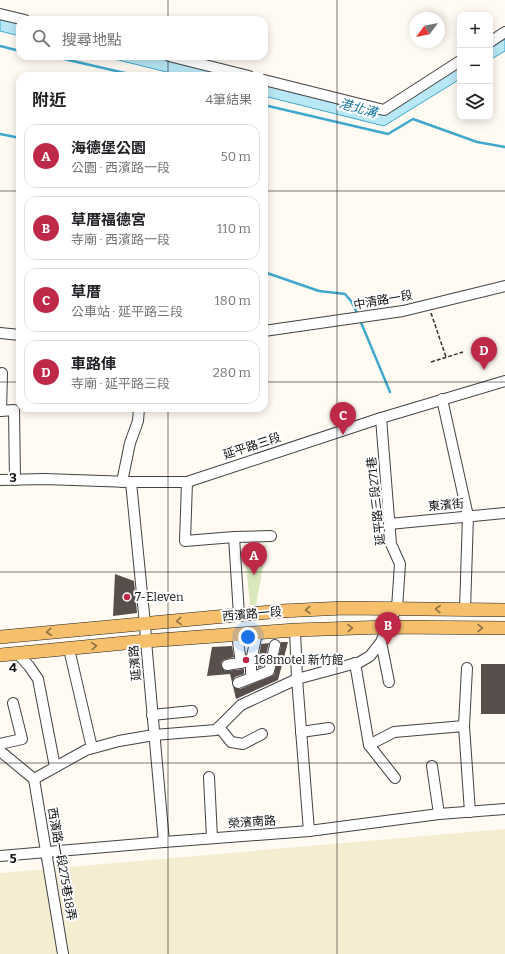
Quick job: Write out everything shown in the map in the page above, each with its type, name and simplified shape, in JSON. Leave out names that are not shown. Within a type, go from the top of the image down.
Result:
[{"type":"main road","name":"西濱路一段","points":[[0,637],[281,611],[344,608],[505,610]]},
{"type":"main road","name":"西濱路一段","points":[[0,655],[17,652],[69,649],[146,641],[296,630],[387,627],[505,628]]},
{"type":"street","points":[[0,14],[16,18]]},
{"type":"street","points":[[493,40],[505,32]]},
{"type":"street","points":[[185,60],[233,72]]},
{"type":"street","points":[[268,81],[384,110],[457,63]]},
{"type":"street","name":"中清路一段","points":[[268,330],[403,311],[505,286]]},
{"type":"street","points":[[0,332],[16,335]]},
{"type":"street","points":[[2,373],[1,411],[14,410],[14,480]]},
{"type":"street","name":"延平路三段","points":[[0,480],[44,479],[126,482],[187,482],[381,418],[505,381]]},
{"type":"street","points":[[442,399],[468,516],[465,610]]},
{"type":"street","name":"延濱路","points":[[139,412],[138,421],[130,443],[126,482],[145,624],[164,842]]},
{"type":"street","name":"延平路三段271巷","points":[[381,418],[391,544],[400,564],[397,608],[381,642]]},
{"type":"street","points":[[187,482],[185,541],[234,536],[272,536]]},
{"type":"street","name":"東濱街","points":[[389,524],[505,513]]},
{"type":"street","points":[[234,536],[239,615]]},
{"type":"street","points":[[296,630],[297,679],[309,831]]},
{"type":"street","points":[[246,662],[257,633]]},
{"type":"street","points":[[237,634],[251,678]]},
{"type":"street","points":[[0,751],[34,779],[92,748],[119,741],[216,730],[241,705],[297,679],[355,663],[370,656],[381,642]]},
{"type":"street","points":[[381,642],[389,682]]},
{"type":"street","points":[[238,683],[269,671],[275,645]]},
{"type":"street","points":[[69,649],[92,748]]},
{"type":"street","points":[[17,652],[38,679],[55,767]]},
{"type":"street","points":[[227,665],[246,662]]},
{"type":"street","points":[[355,663],[369,745],[395,778]]},
{"type":"street","points":[[467,668],[464,726],[470,812]]},
{"type":"street","points":[[0,744],[22,739],[14,702]]},
{"type":"street","points":[[152,715],[192,711]]},
{"type":"street","points":[[369,745],[394,732],[464,726]]},
{"type":"street","points":[[219,727],[231,742],[243,744],[262,734]]},
{"type":"street","points":[[301,732],[329,728]]},
{"type":"street","points":[[432,766],[439,814]]},
{"type":"street","points":[[209,777],[212,838]]},
{"type":"street","name":"西濱路一段275巷18弄","points":[[34,779],[64,954]]},
{"type":"street","name":"榮濱南路","points":[[0,856],[309,831],[439,814],[505,809]]},
{"type":"path","points":[[428,305],[446,357]]},
{"type":"path","points":[[431,362],[463,352]]},
{"type":"shaded area","points":[[505,829],[505,954],[0,954],[0,873]]},
{"type":"green space","points":[[244,545],[267,545],[256,605],[250,605]]},
{"type":"water","points":[[0,17],[16,21],[16,35],[0,31]]},
{"type":"water","points":[[505,39],[505,51],[493,58],[493,46]]},
{"type":"water","points":[[118,60],[174,60],[222,72],[167,72]]},
{"type":"water","name":"港北溝","points":[[457,69],[457,81],[384,126],[268,97],[268,83],[386,113]]},
{"type":"building","name":"7-Eleven","points":[[115,574],[134,581],[137,613],[113,616]]},
{"type":"building","points":[[281,642],[288,642],[278,680],[236,699],[233,686],[240,689],[274,675]]},
{"type":"building","points":[[269,643],[263,666],[258,668],[261,644]]},
{"type":"building","points":[[232,646],[234,657],[223,660],[221,666],[225,671],[244,669],[244,674],[235,677],[232,682],[230,674],[207,676],[212,647]]},
{"type":"building","points":[[481,664],[505,664],[505,714],[481,714]]},
{"type":"waterway","points":[[0,46],[16,50]]},
{"type":"waterway","points":[[68,60],[121,72]]},
{"type":"waterway","points":[[268,106],[388,134],[413,119],[477,142],[505,147]]},
{"type":"waterway","points":[[0,134],[16,137]]},
{"type":"waterway","points":[[268,273],[319,291],[345,294],[351,301],[358,315]]},
{"type":"waterway","points":[[360,320],[390,392]]},
{"type":"place","name":"車路俥","points":[[484,370]]},
{"type":"place","name":"草厝","points":[[343,435]]},
{"type":"place","name":"海德堡公園","points":[[254,575]]},
{"type":"place","name":"7-Eleven","points":[[127,597]]},
{"type":"place","name":"草厝福德宮","points":[[388,645]]},
{"type":"place","name":"168motel 新竹館","points":[[246,660]]}]
